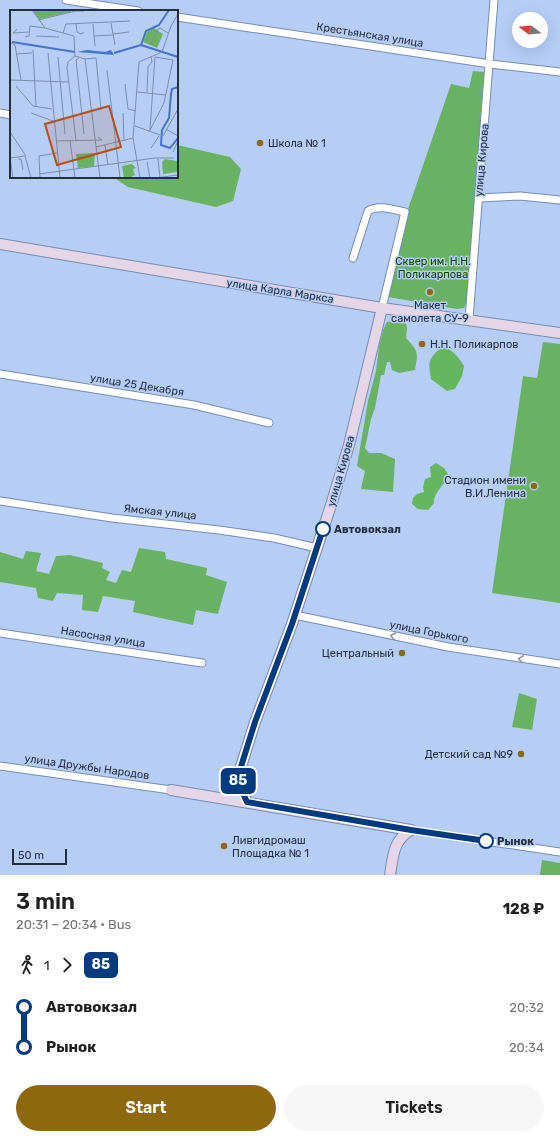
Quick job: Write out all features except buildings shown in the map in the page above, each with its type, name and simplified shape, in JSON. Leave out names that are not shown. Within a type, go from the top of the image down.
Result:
[{"type":"street","points":[[66,0],[131,10]]},
{"type":"street","name":"улица Кирова","points":[[469,319],[494,0]]},
{"type":"street","name":"Крестьянская улица","points":[[178,17],[490,64],[560,72]]},
{"type":"street","points":[[0,113],[10,115]]},
{"type":"street","points":[[479,198],[526,196],[560,200]]},
{"type":"street","points":[[353,258],[368,211],[372,208],[382,208],[405,212],[382,308]]},
{"type":"street","name":"улица Карла Маркса","points":[[0,244],[382,308],[469,319],[560,333]]},
{"type":"street","name":"улица Кирова","points":[[218,797],[230,793],[235,785],[255,722],[295,615],[349,445],[382,308]]},
{"type":"street","name":"улица 25 Декабря","points":[[0,374],[194,405],[270,423]]},
{"type":"street","name":"Ямская улица","points":[[0,501],[112,518],[219,530],[274,538],[317,548]]},
{"type":"street","name":"улица Горького","points":[[295,615],[448,647],[560,664]]},
{"type":"street","name":"Насосная улица","points":[[0,633],[202,664]]},
{"type":"street","name":"улица Дружбы Народов","points":[[0,766],[171,790]]},
{"type":"street","points":[[239,773],[240,787],[247,802]]},
{"type":"street","points":[[171,790],[411,830],[560,852]]},
{"type":"street","points":[[382,825],[391,835],[394,850]]},
{"type":"street","points":[[390,875],[394,850],[400,838],[411,830]]},
{"type":"green space","name":"Сквер им. Н.Н. Поликарпова","points":[[473,71],[484,72],[467,301],[464,308],[457,309],[388,297],[407,212],[451,84],[469,88]]},
{"type":"green space","points":[[178,145],[230,157],[241,169],[233,201],[216,207],[128,187],[114,178],[178,178]]},
{"type":"green space","points":[[395,321],[406,323],[406,338],[415,350],[417,356],[415,370],[399,373],[392,370],[390,362],[387,362],[384,375],[381,375],[375,408],[371,419],[365,448],[369,453],[381,453],[395,459],[393,492],[361,489],[365,471],[357,466],[368,401],[376,371],[383,330],[387,322]]},
{"type":"green space","name":"Стадион имени В.И.Ленина","points":[[543,342],[560,344],[560,603],[492,593],[523,376],[537,378]]},
{"type":"green space","points":[[442,347],[452,352],[464,366],[462,376],[455,389],[447,391],[431,379],[429,368],[430,361]]},
{"type":"green space","points":[[436,463],[444,468],[448,474],[447,478],[435,495],[434,503],[428,510],[418,509],[412,504],[413,498],[417,494],[424,492],[423,487],[425,479],[431,477],[430,467]]},
{"type":"green space","points":[[139,548],[165,552],[166,559],[207,568],[206,575],[227,582],[218,614],[196,610],[193,625],[133,612],[135,601],[103,596],[98,612],[82,610],[83,595],[57,593],[53,601],[38,598],[36,588],[0,582],[0,552],[23,559],[26,551],[41,553],[36,571],[49,574],[56,556],[70,555],[103,563],[102,568],[110,572],[106,580],[116,583],[122,570],[131,572]]},
{"type":"green space","points":[[519,693],[537,699],[532,730],[512,727]]},
{"type":"green space","points":[[542,860],[560,863],[560,875],[540,875]]},
{"type":"bus line","name":"85","points":[[323,529],[292,624],[255,722],[239,773],[238,779],[243,796],[247,802],[411,830],[486,841]]},
{"type":"place","name":"Школа № 1","points":[[260,143]]},
{"type":"place","name":"Макет самолета СУ-9","points":[[430,292]]},
{"type":"place","name":"Н.Н. Поликарпов","points":[[422,344]]},
{"type":"place","name":"Стадион имени В.И.Ленина","points":[[534,486]]},
{"type":"place","name":"Автовокзал","points":[[323,529]]},
{"type":"place","name":"Центральный","points":[[402,653]]},
{"type":"place","name":"Детский сад №9","points":[[521,754]]},
{"type":"place","name":"Рынок","points":[[486,841]]},
{"type":"place","name":"Ливгидромаш Площадка № 1","points":[[224,846]]}]
